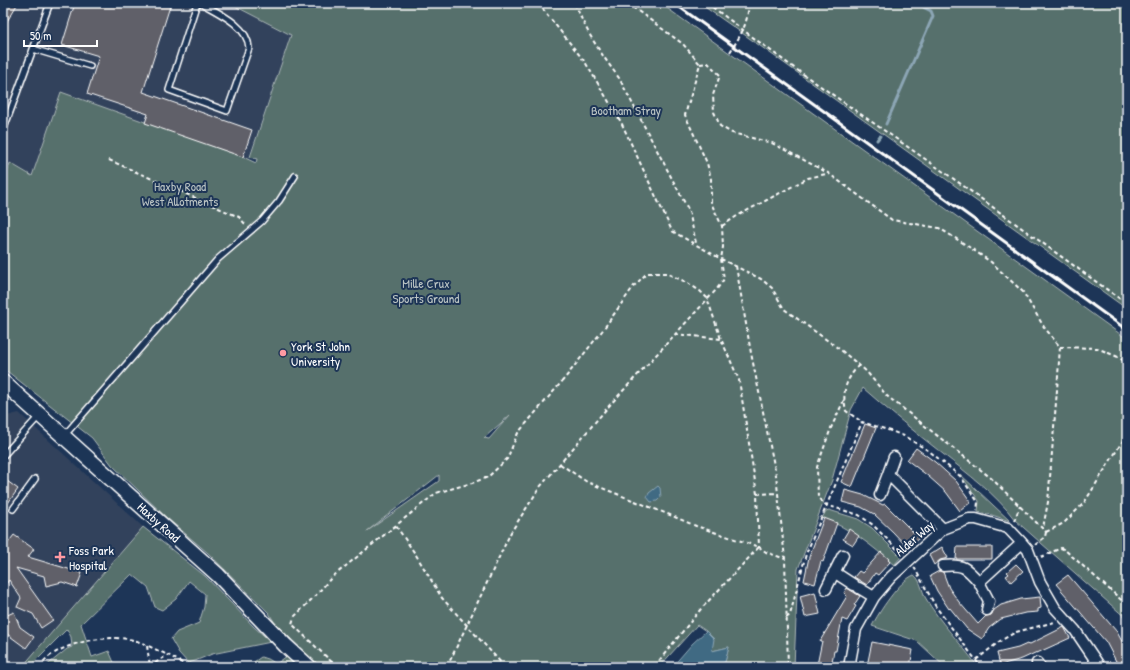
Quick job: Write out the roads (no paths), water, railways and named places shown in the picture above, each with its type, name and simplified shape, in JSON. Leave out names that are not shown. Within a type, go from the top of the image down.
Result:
[{"type":"street","name":"Haxby Road","points":[[3,382],[218,575],[286,646],[310,667]]},
{"type":"street","points":[[880,495],[894,457]]},
{"type":"street","points":[[888,474],[943,529]]},
{"type":"street","name":"Alder Way","points":[[849,667],[856,629],[874,598],[891,577],[908,560],[943,529],[969,519],[976,519],[1008,528],[1028,551]]},
{"type":"street","points":[[979,582],[1028,551],[1040,582],[1055,608],[1075,630],[1097,666]]},
{"type":"street","points":[[826,589],[843,555]]},
{"type":"street","points":[[943,566],[955,565],[968,569],[979,582],[989,601],[987,610]]},
{"type":"street","points":[[834,572],[874,598]]},
{"type":"lane","points":[[3,131],[50,3]]},
{"type":"lane","points":[[197,3],[169,90],[228,111],[249,48],[248,39],[240,28],[201,3]]},
{"type":"lane","points":[[33,49],[90,66]]},
{"type":"lane","points":[[64,436],[218,259],[262,221],[279,201],[295,176]]},
{"type":"lane","points":[[3,456],[40,414]]},
{"type":"lane","points":[[13,509],[35,479]]},
{"type":"waterway","points":[[886,124],[933,16],[931,11],[919,3]]},
{"type":"waterway","points":[[877,140],[880,136]]},
{"type":"railway","points":[[674,3],[1127,330]]},
{"type":"place","name":"York St John University","points":[[283,353]]},
{"type":"place","name":"Foss Park Hospital","points":[[60,557]]},
{"type":"park label","name":"Bootham Stray","points":[[626,110]]},
{"type":"park label","name":"Haxby Road West Allotments","points":[[180,194]]},
{"type":"park label","name":"Mille Crux Sports Ground","points":[[426,290]]}]
